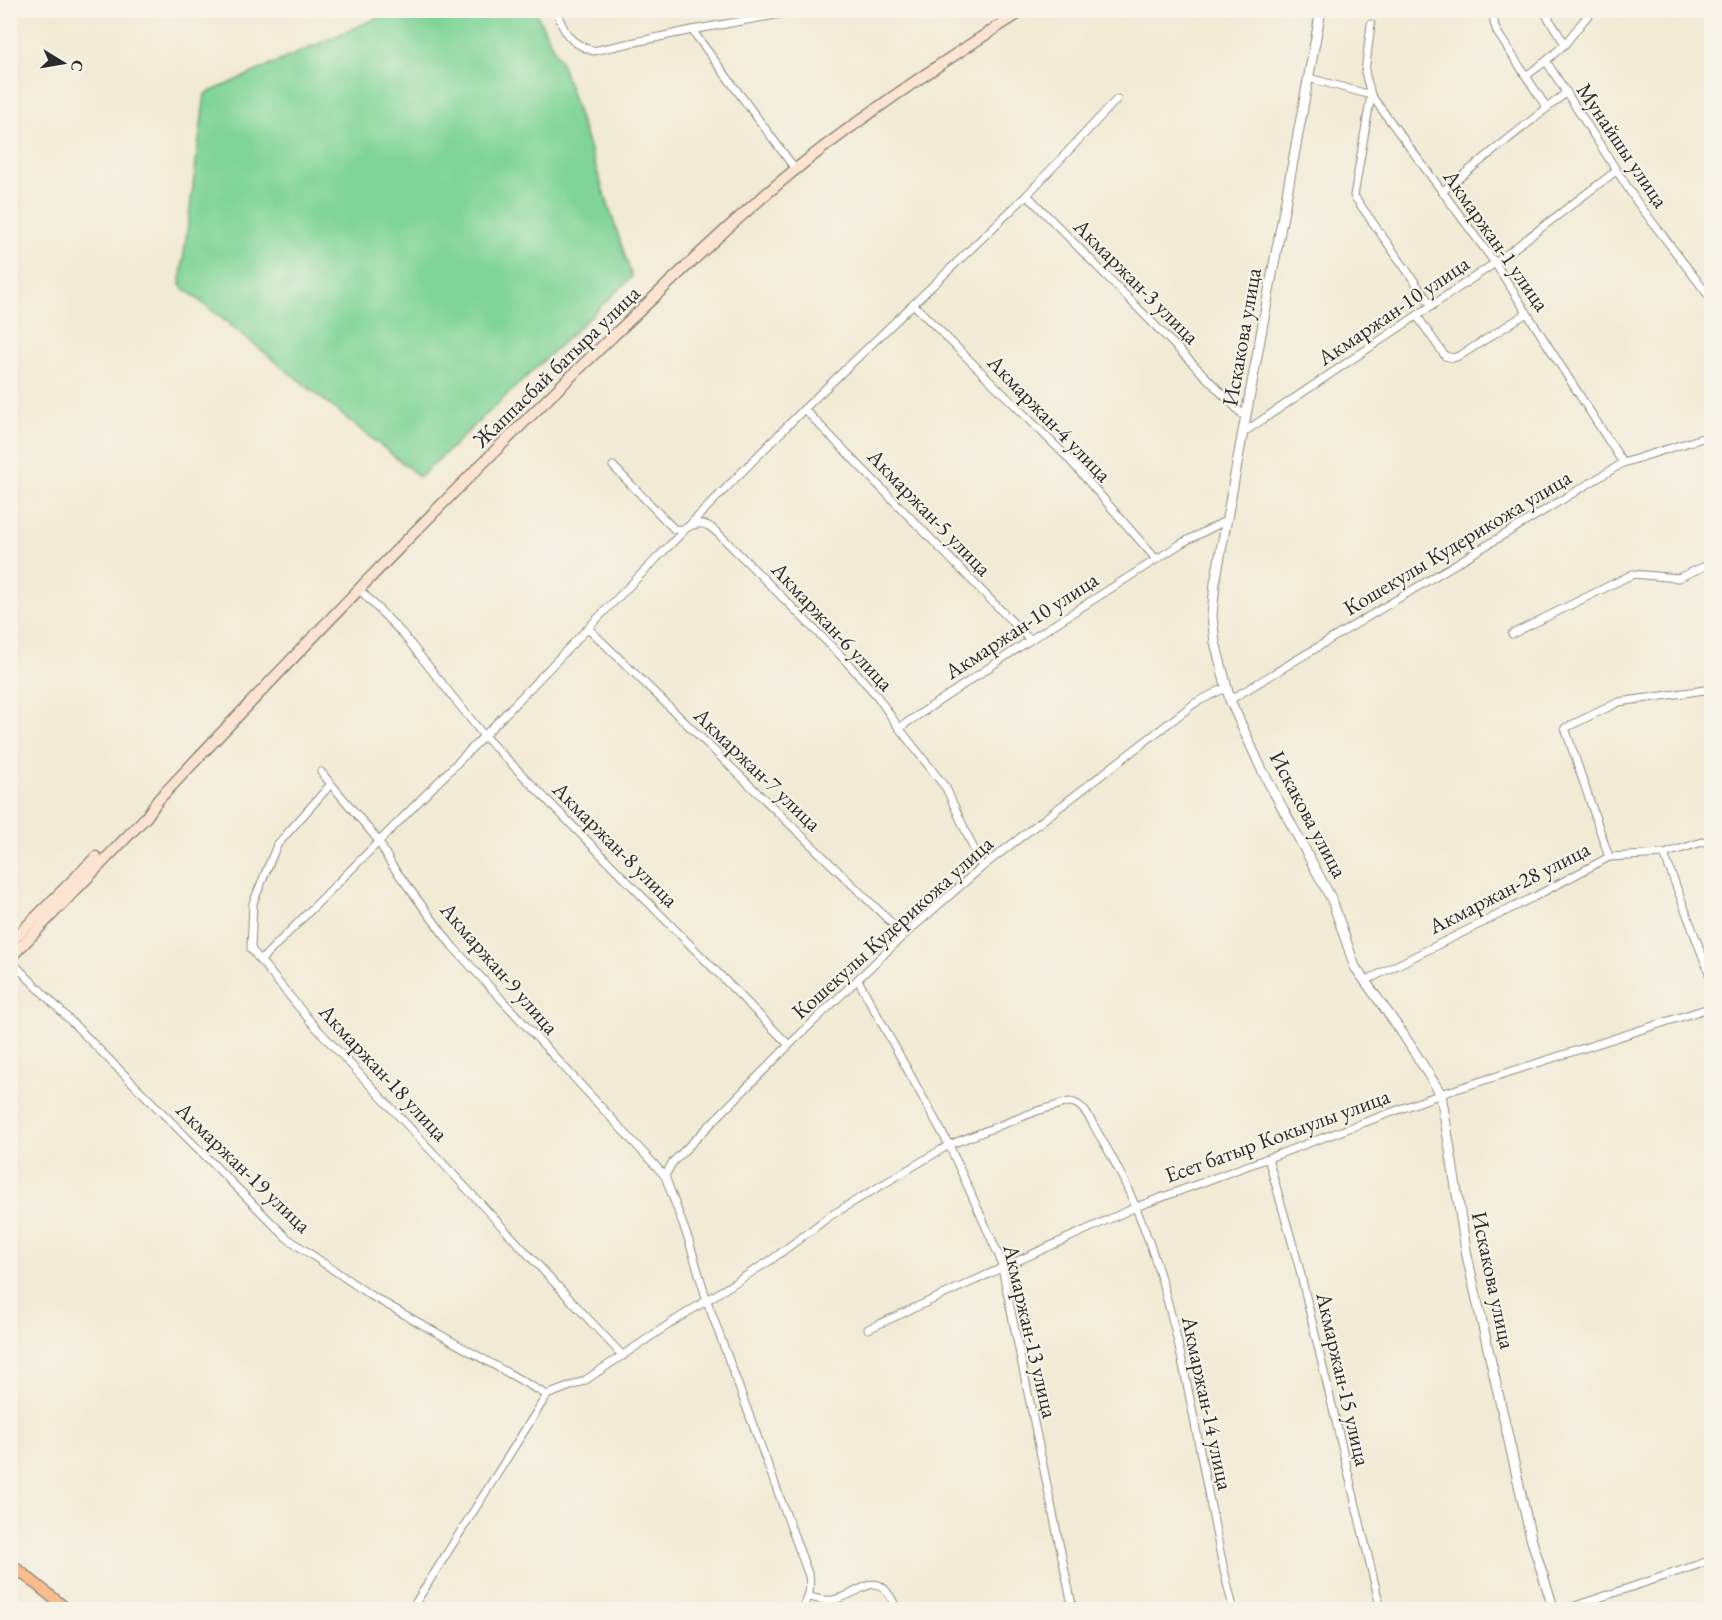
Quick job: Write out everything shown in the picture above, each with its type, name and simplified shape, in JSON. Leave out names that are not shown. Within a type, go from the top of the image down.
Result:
[{"type":"main road","name":"Жаппасбай батыра улица","points":[[158,800],[544,401],[723,232],[823,148],[947,58],[1024,10]]},
{"type":"main road","points":[[10,943],[140,813],[158,800]]},
{"type":"main road","points":[[10,959],[147,816],[158,800]]},
{"type":"main road","points":[[10,1563],[68,1610]]},
{"type":"street","points":[[555,10],[566,35],[577,45],[593,51],[803,10]]},
{"type":"street","name":"Искакова улица","points":[[1321,10],[1215,583],[1212,616],[1215,642],[1225,688],[1230,700],[1262,770],[1332,900],[1355,967],[1403,1034],[1441,1094],[1467,1256],[1531,1538],[1554,1610]]},
{"type":"street","points":[[1494,10],[1497,32],[1547,108]]},
{"type":"street","points":[[1543,10],[1565,44]]},
{"type":"street","points":[[1526,76],[1565,44],[1594,10]]},
{"type":"street","points":[[1371,24],[1365,72],[1371,95],[1354,196],[1432,306]]},
{"type":"street","points":[[692,30],[796,170]]},
{"type":"street","name":"Мунайшы улица","points":[[1546,61],[1616,171],[1712,300]]},
{"type":"street","points":[[1309,78],[1371,95]]},
{"type":"street","points":[[1443,191],[1567,92]]},
{"type":"street","name":"Акмаржан-1 улица","points":[[1371,95],[1495,263],[1623,463]]},
{"type":"street","points":[[260,961],[804,409],[1027,195],[1117,99]]},
{"type":"street","name":"Акмаржан-10 улица","points":[[1244,432],[1495,263],[1616,171]]},
{"type":"street","name":"Акмаржан-3 улица","points":[[1027,195],[1246,418]]},
{"type":"street","name":"Акмаржан-4 улица","points":[[914,305],[1066,457],[1156,559]]},
{"type":"street","points":[[1418,316],[1445,356],[1453,358],[1527,313]]},
{"type":"street","name":"Акмаржан-5 улица","points":[[804,409],[1030,640]]},
{"type":"street","name":"Кошекулы Кудерикожа улица","points":[[1230,700],[1623,463],[1712,435]]},
{"type":"street","points":[[613,466],[674,529],[684,530]]},
{"type":"street","name":"Акмаржан-10 улица","points":[[898,728],[1156,559],[1206,528],[1227,520]]},
{"type":"street","name":"Акмаржан-6 улица","points":[[684,530],[698,524],[708,526],[724,539],[844,659],[877,696],[898,728],[946,788],[981,867]]},
{"type":"street","points":[[1512,634],[1633,574],[1678,578],[1712,563]]},
{"type":"street","name":"Акмаржан-8 улица","points":[[360,590],[426,661],[484,736],[789,1045]]},
{"type":"street","name":"Акмаржан-7 улица","points":[[588,628],[904,935]]},
{"type":"street","name":"Кошекулы Кудерикожа улица","points":[[665,1176],[672,1163],[789,1045],[904,935],[981,867],[1195,703],[1225,688]]},
{"type":"street","points":[[1609,856],[1565,728],[1619,702],[1712,689]]},
{"type":"street","name":"Акмаржан-9 улица","points":[[321,772],[378,840],[390,864],[453,947],[665,1176]]},
{"type":"street","name":"Акмаржан-18 улица","points":[[331,784],[277,845],[253,903],[251,949],[311,1022],[623,1356]]},
{"type":"street","name":"Акмаржан-28 улица","points":[[1365,981],[1534,897],[1609,856],[1664,854],[1712,839]]},
{"type":"street","points":[[1664,854],[1712,981]]},
{"type":"street","name":"Акмаржан-19 улица","points":[[10,959],[287,1238],[370,1295],[546,1395]]},
{"type":"street","name":"Акмаржан-13 улица","points":[[858,980],[949,1145],[1000,1258],[1073,1610]]},
{"type":"street","name":"Есет батыр Кокыулы улица","points":[[868,1329],[1136,1206],[1441,1094],[1712,1007]]},
{"type":"street","name":"Акмаржан-14 улица","points":[[949,1145],[1064,1102],[1075,1102],[1083,1108],[1136,1206],[1173,1318],[1234,1610]]},
{"type":"street","points":[[411,1610],[546,1395],[585,1381],[771,1260],[830,1216],[949,1145]]},
{"type":"street","name":"Акмаржан-15 улица","points":[[1268,1158],[1298,1263],[1381,1610]]},
{"type":"street","points":[[665,1176],[689,1241],[707,1300],[809,1576],[810,1588],[802,1610]]},
{"type":"street","points":[[1563,1610],[1712,1560]]},
{"type":"street","points":[[808,1596],[831,1600],[843,1598],[865,1585],[880,1585],[890,1593],[897,1610]]},
{"type":"green space","points":[[395,10],[535,11],[562,65],[632,277],[420,477],[180,285],[205,94]]}]
